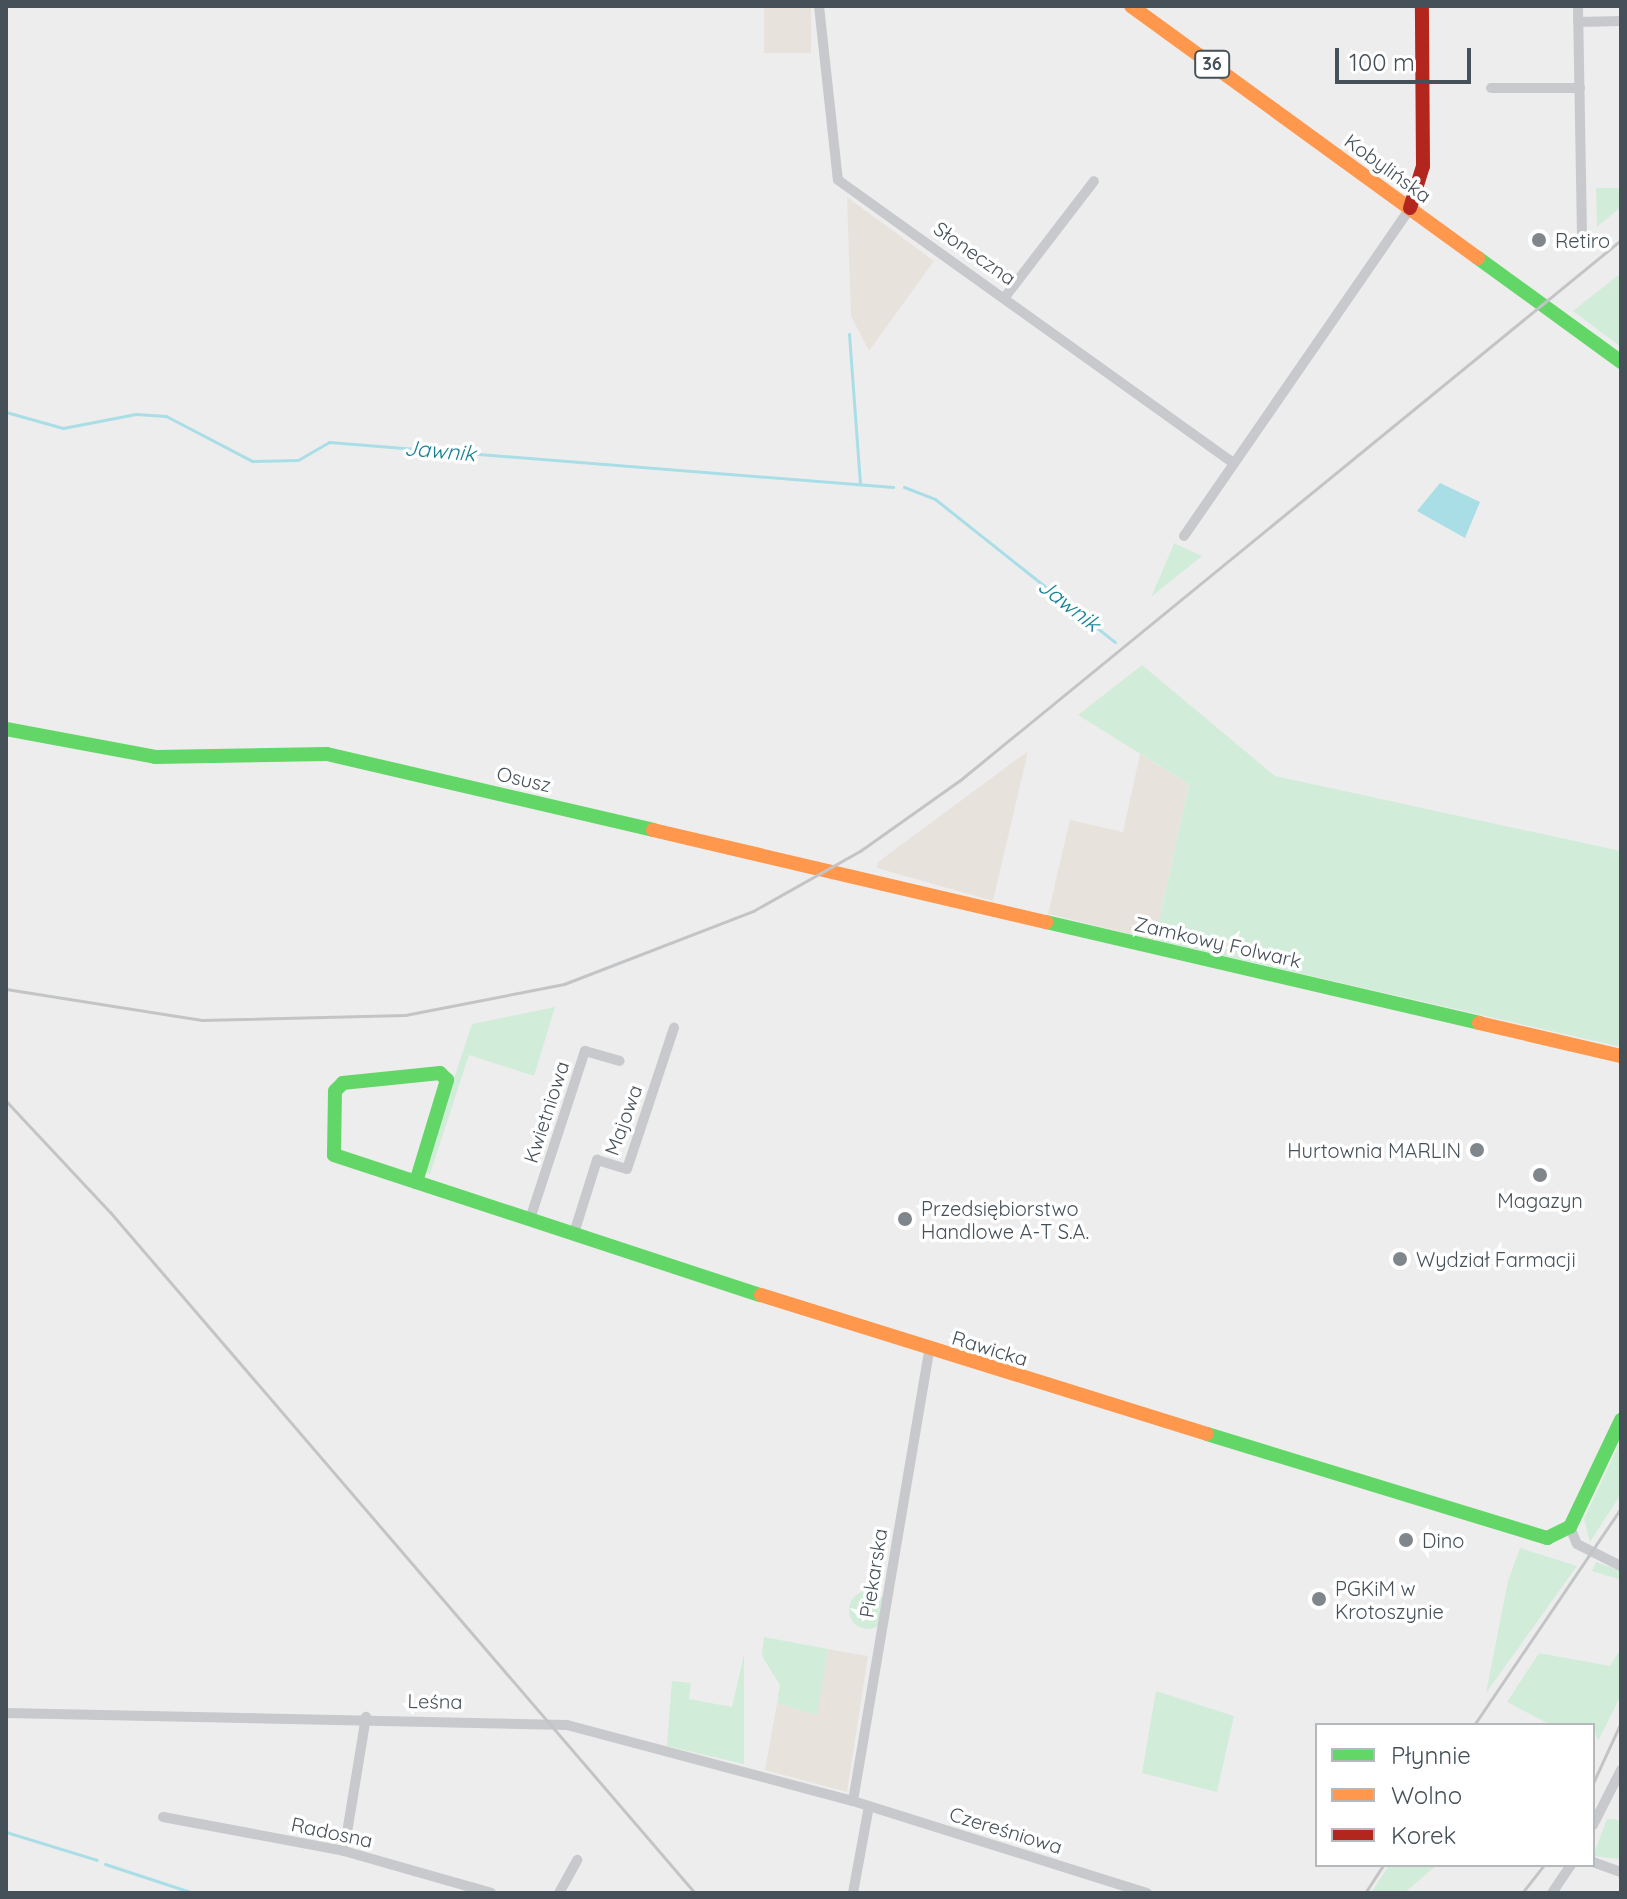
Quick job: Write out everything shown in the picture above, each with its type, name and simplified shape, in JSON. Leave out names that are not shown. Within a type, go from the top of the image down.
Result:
[{"type":"street","name":"Słoneczna","points":[[819,6],[835,175],[1231,461]]},
{"type":"street","name":"Kobylińska","points":[[1131,6],[1621,362]]},
{"type":"street","points":[[1184,536],[1231,461],[1410,208],[1423,166],[1422,6]]},
{"type":"street","points":[[1578,6],[1582,244]]},
{"type":"street","points":[[1578,22],[1621,21]]},
{"type":"street","points":[[1491,88],[1580,88]]},
{"type":"street","points":[[1005,297],[1094,181]]},
{"type":"street","name":"Osusz","points":[[6,729],[106,752],[229,756],[327,754],[807,866]]},
{"type":"street","name":"Zamkowy Folwark","points":[[807,866],[1621,1056]]},
{"type":"street","name":"Majowa","points":[[574,1233],[597,1160],[627,1169],[674,1028]]},
{"type":"street","name":"Kwietniowa","points":[[530,1219],[585,1051],[620,1061]]},
{"type":"street","name":"Rawicka","points":[[416,1182],[447,1080],[440,1073],[343,1083],[335,1091],[334,1155],[416,1182],[574,1233],[929,1350],[1522,1533],[1556,1537],[1570,1527]]},
{"type":"street","name":"Piekarska","points":[[853,1801],[929,1350]]},
{"type":"street","points":[[1621,1420],[1570,1527],[1577,1544],[1621,1566]]},
{"type":"street","name":"Leśna","points":[[6,1713],[366,1717],[567,1725],[853,1801]]},
{"type":"street","points":[[344,1851],[366,1717]]},
{"type":"street","points":[[1595,1821],[1621,1770]]},
{"type":"street","name":"Czereśniowa","points":[[853,1801],[1147,1893]]},
{"type":"street","points":[[853,1893],[869,1806]]},
{"type":"street","name":"Radosna","points":[[163,1817],[344,1851],[491,1893]]},
{"type":"street","points":[[559,1893],[577,1860]]},
{"type":"street","points":[[1595,1863],[1621,1872]]},
{"type":"street","points":[[1552,1893],[1570,1867]]},
{"type":"shaded area","points":[[764,6],[811,6],[811,53],[764,53]]},
{"type":"shaded area","points":[[847,197],[934,261],[869,351],[851,316]]},
{"type":"shaded area","points":[[1028,751],[993,901],[877,868],[878,862]]},
{"type":"shaded area","points":[[1140,754],[1189,784],[1155,940],[1048,914],[1070,820],[1123,832]]},
{"type":"shaded area","points":[[828,1649],[868,1656],[847,1792],[765,1770],[777,1703],[816,1714]]},
{"type":"green space","points":[[1596,188],[1621,188],[1621,207],[1597,227]]},
{"type":"green space","points":[[1621,273],[1621,347],[1573,311]]},
{"type":"green space","points":[[1174,544],[1202,556],[1151,597]]},
{"type":"green space","points":[[1142,665],[1275,776],[1621,851],[1621,1047],[1155,940],[1189,784],[1078,715]]},
{"type":"green space","points":[[555,1007],[534,1076],[469,1055],[430,1174],[423,1172],[472,1024]]},
{"type":"green space","points":[[1621,1440],[1621,1494],[1590,1542],[1584,1519]]},
{"type":"green space","points":[[1520,1548],[1577,1566],[1486,1693],[1508,1581]]},
{"type":"green space","points":[[1596,1562],[1621,1571],[1621,1580],[1592,1571]]},
{"type":"green space","points":[[868,1591],[881,1597],[887,1610],[881,1623],[868,1629],[855,1623],[849,1610],[855,1597]]},
{"type":"green space","points":[[764,1637],[828,1649],[817,1715],[777,1703],[780,1685],[762,1656]]},
{"type":"green space","points":[[1621,1648],[1621,1695],[1598,1741],[1595,1723],[1547,1723],[1507,1702],[1539,1653],[1610,1666]]},
{"type":"green space","points":[[744,1654],[744,1764],[667,1746],[672,1681],[691,1683],[689,1699],[732,1707]]},
{"type":"green space","points":[[1156,1691],[1234,1716],[1217,1792],[1142,1773]]},
{"type":"green space","points":[[1607,1819],[1621,1820],[1621,1859],[1595,1856]]},
{"type":"green space","points":[[1388,1867],[1435,1867],[1404,1893],[1371,1893]]},
{"type":"water","points":[[1440,483],[1480,502],[1465,538],[1417,511]]},
{"type":"waterway","points":[[849,334],[860,484]]},
{"type":"waterway","name":"Jawnik","points":[[6,412],[63,428],[136,414],[166,416],[252,461],[298,460],[329,442],[893,487]]},
{"type":"waterway","name":"Jawnik","points":[[904,487],[935,499],[1115,642]]},
{"type":"waterway","points":[[6,1832],[97,1860]]},
{"type":"waterway","points":[[105,1864],[193,1893]]},
{"type":"railway","points":[[6,989],[201,1020],[405,1015],[564,984],[753,911],[860,851],[959,781],[1621,240]]},
{"type":"railway","points":[[6,1101],[110,1212],[695,1893]]},
{"type":"railway","points":[[1475,1723],[1621,1508]]},
{"type":"railway","points":[[1595,1779],[1621,1722]]},
{"type":"railway","points":[[1365,1893],[1382,1867]]},
{"type":"railway","points":[[1522,1893],[1542,1867]]},
{"type":"traffic: fast","points":[[1478,258],[1621,362]]},
{"type":"traffic: fast","points":[[6,729],[155,757],[327,754],[653,830]]},
{"type":"traffic: fast","points":[[1046,922],[1479,1023]]},
{"type":"traffic: fast","points":[[416,1182],[447,1080],[440,1073],[343,1083],[335,1091],[334,1155],[761,1295]]},
{"type":"traffic: fast","points":[[1207,1434],[1547,1538],[1570,1527],[1621,1420]]},
{"type":"traffic: slow","points":[[1131,6],[1478,258]]},
{"type":"traffic: slow","points":[[653,830],[1046,922]]},
{"type":"traffic: slow","points":[[1479,1023],[1621,1056]]},
{"type":"traffic: slow","points":[[761,1295],[1207,1434]]},
{"type":"traffic: jam","points":[[1410,208],[1423,166],[1422,6]]},
{"type":"place","name":"Retiro","points":[[1539,240]]},
{"type":"place","name":"Hurtownia MARLIN","points":[[1477,1150]]},
{"type":"place","name":"Magazyn","points":[[1540,1175]]},
{"type":"place","name":"Przedsiębiorstwo Handlowe A-T S.A.","points":[[905,1219]]},
{"type":"place","name":"Wydział Farmacji","points":[[1400,1259]]},
{"type":"place","name":"Dino","points":[[1406,1540]]},
{"type":"place","name":"PGKiM w Krotoszynie","points":[[1319,1599]]}]
